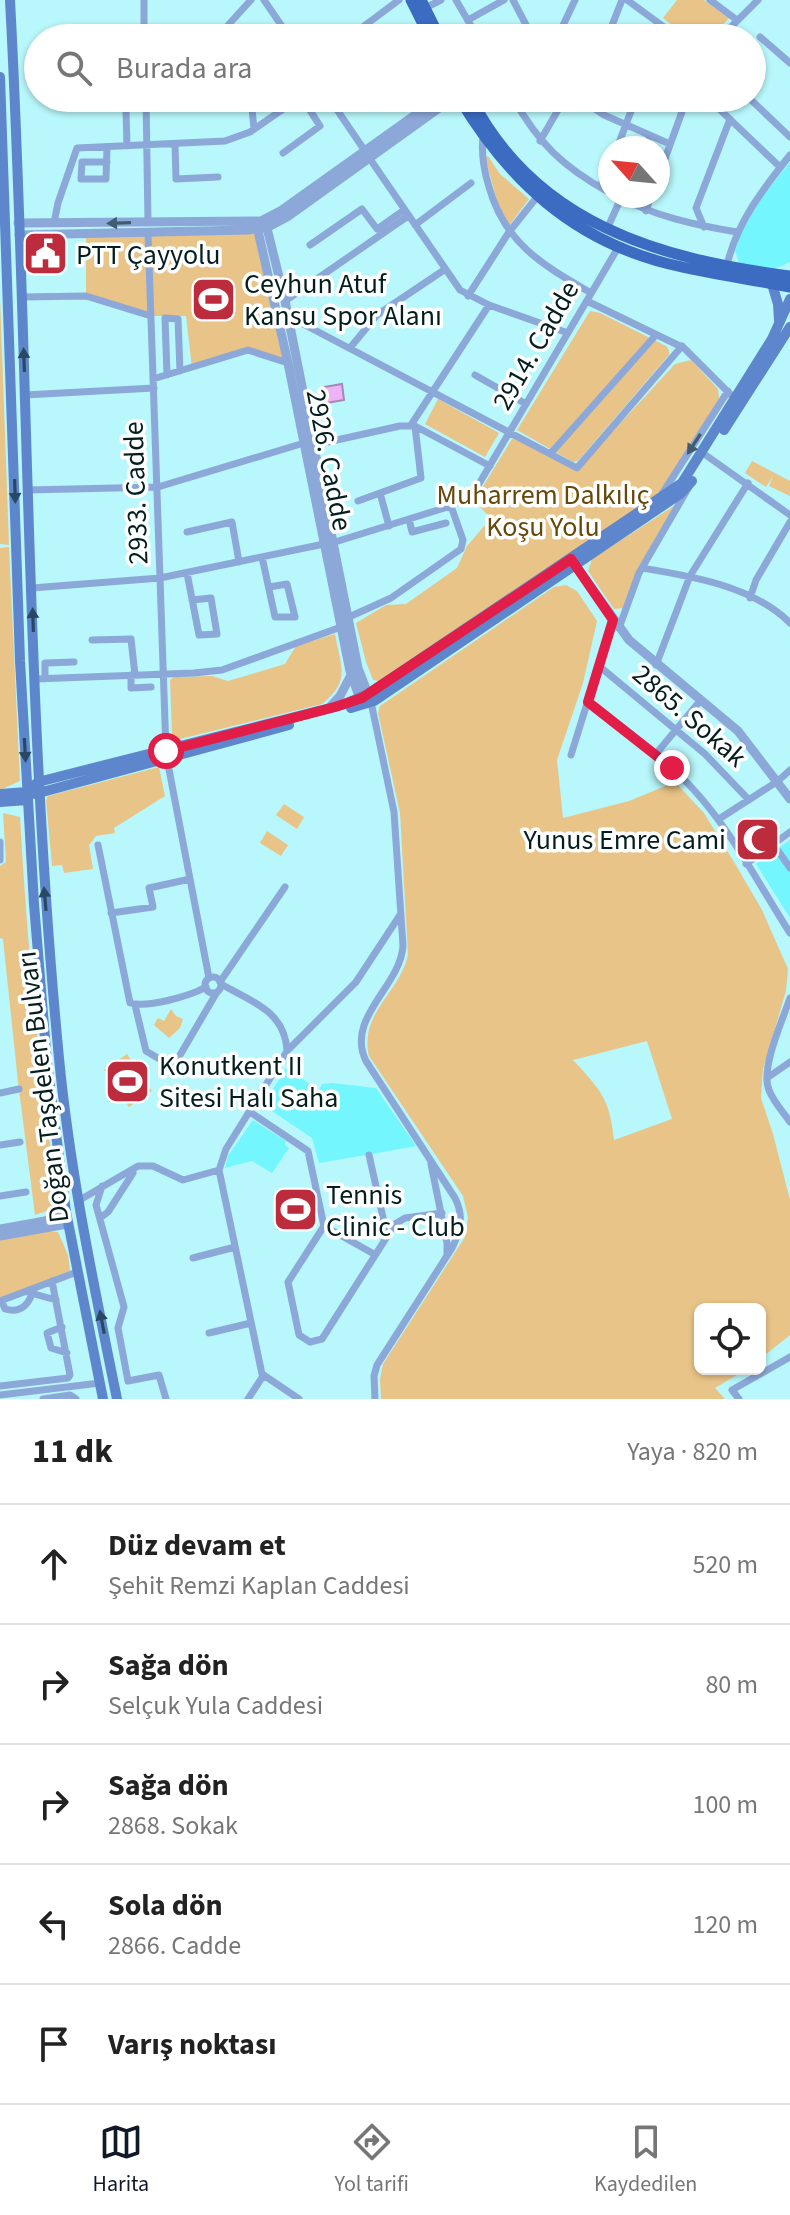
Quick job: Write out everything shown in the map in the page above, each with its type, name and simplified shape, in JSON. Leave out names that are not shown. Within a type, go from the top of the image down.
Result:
[{"type":"main road","name":"Doğan Taşdelen Bulvarı","points":[[10,0],[32,588],[40,679],[32,791],[59,1057],[78,1201],[117,1399]]},
{"type":"main road","points":[[411,0],[423,24]]},
{"type":"main road","points":[[423,4],[433,24]]},
{"type":"main road","name":"Doğan Taşdelen Bulvarı","points":[[0,77],[3,230],[46,1050],[67,1224],[103,1399]]},
{"type":"main road","points":[[468,112],[514,176],[537,197],[572,221],[619,246],[668,264],[790,287]]},
{"type":"main road","points":[[479,112],[521,170],[556,199],[607,229],[661,252],[790,276]]},
{"type":"main road","points":[[772,284],[786,333]]},
{"type":"main road","points":[[0,802],[366,700],[690,485],[786,333],[790,299]]},
{"type":"main road","points":[[573,562],[686,479],[732,395],[786,333]]},
{"type":"main road","points":[[166,755],[366,700]]},
{"type":"main road","points":[[0,794],[32,791]]},
{"type":"main road","points":[[66,1212],[78,1201]]},
{"type":"main road","points":[[67,1224],[81,1219]]},
{"type":"street","points":[[144,0],[144,24]]},
{"type":"street","points":[[232,24],[251,0]]},
{"type":"street","points":[[264,0],[280,24]]},
{"type":"street","points":[[367,24],[399,0]]},
{"type":"street","points":[[423,4],[441,0]]},
{"type":"street","points":[[456,0],[470,24]]},
{"type":"street","points":[[468,20],[504,0]]},
{"type":"street","points":[[513,0],[526,24]]},
{"type":"street","points":[[564,24],[575,0]]},
{"type":"street","points":[[613,24],[624,0],[660,24]]},
{"type":"street","points":[[710,0],[737,20]]},
{"type":"street","points":[[733,24],[758,0]]},
{"type":"street","points":[[766,42],[790,63]]},
{"type":"street","points":[[126,112],[127,146]]},
{"type":"street","points":[[146,112],[148,233]]},
{"type":"street","points":[[252,112],[254,129]]},
{"type":"street","points":[[54,223],[58,203],[71,173],[74,151],[80,147],[225,141],[254,129],[280,112]]},
{"type":"street","points":[[283,153],[320,126],[310,112]]},
{"type":"street","points":[[338,112],[457,288],[489,305],[568,333]]},
{"type":"street","points":[[367,155],[421,112]]},
{"type":"street","points":[[19,235],[148,233],[262,225],[432,112]]},
{"type":"street","points":[[522,112],[540,141],[598,186]]},
{"type":"street","points":[[540,141],[557,112]]},
{"type":"street","points":[[600,112],[650,136]]},
{"type":"street","points":[[622,136],[631,112]]},
{"type":"street","points":[[670,144],[682,112]]},
{"type":"street","points":[[723,112],[780,167]]},
{"type":"street","points":[[764,112],[790,137]]},
{"type":"street","points":[[704,227],[696,208],[730,119]]},
{"type":"street","points":[[483,137],[482,157],[489,189],[509,232],[543,265],[589,297],[655,336],[682,346],[732,395]]},
{"type":"street","points":[[175,145],[176,179],[218,177]]},
{"type":"street","points":[[107,147],[107,162]]},
{"type":"street","points":[[727,265],[737,232],[759,194],[790,155]]},
{"type":"street","points":[[415,225],[471,183]]},
{"type":"street","points":[[468,296],[509,232],[537,197]]},
{"type":"street","points":[[607,229],[616,208]]},
{"type":"street","points":[[640,208],[704,227],[737,232]]},
{"type":"street","points":[[310,245],[362,209],[377,229],[406,213]]},
{"type":"street","points":[[285,301],[406,213]]},
{"type":"street","points":[[18,223],[262,225]]},
{"type":"street","name":"2926. Cadde","points":[[262,225],[285,301],[309,444]]},
{"type":"street","name":"2926. Cadde","points":[[262,225],[288,363],[366,700]]},
{"type":"street","name":"2933. Cadde","points":[[148,233],[166,755],[209,978]]},
{"type":"street","name":"2914. Cadde","points":[[451,506],[473,494],[619,246]]},
{"type":"street","points":[[350,348],[377,315],[444,270]]},
{"type":"street","points":[[22,297],[86,296],[151,316]]},
{"type":"street","points":[[358,501],[421,478],[413,426],[489,305]]},
{"type":"street","points":[[288,316],[577,468],[682,346]]},
{"type":"street","points":[[167,375],[165,318],[178,319],[180,371]]},
{"type":"street","points":[[551,453],[655,336]]},
{"type":"street","points":[[25,395],[154,384],[167,375],[248,350],[288,363]]},
{"type":"street","points":[[153,359],[179,355]]},
{"type":"street","points":[[475,375],[526,404]]},
{"type":"street","points":[[28,490],[157,487],[309,444],[413,426],[490,466]]},
{"type":"street","points":[[707,456],[790,515]]},
{"type":"street","points":[[656,665],[690,576],[748,483]]},
{"type":"street","points":[[571,755],[599,666],[616,624],[642,568],[690,485]]},
{"type":"street","points":[[380,493],[389,526]]},
{"type":"street","points":[[32,588],[187,573],[330,543],[451,506],[463,540],[461,549],[391,598],[349,617]]},
{"type":"street","points":[[409,519],[412,532],[446,523]]},
{"type":"street","points":[[187,532],[232,522],[239,562]]},
{"type":"street","points":[[750,598],[756,580],[790,522]]},
{"type":"street","name":"2926. Cadde","points":[[330,543],[351,675],[366,700]]},
{"type":"street","points":[[262,557],[275,617],[295,617],[287,584],[269,587]]},
{"type":"street","points":[[573,562],[634,646],[738,731],[790,799]]},
{"type":"street","points":[[642,568],[716,582],[750,598],[790,623]]},
{"type":"street","points":[[187,573],[192,600],[199,635],[217,634],[211,598],[192,600]]},
{"type":"street","points":[[74,662],[45,663],[40,679],[222,670],[341,627]]},
{"type":"street","points":[[92,640],[131,639],[131,688],[151,687]]},
{"type":"street","name":"2865. Sokak","points":[[599,666],[723,771],[749,800]]},
{"type":"street","points":[[327,709],[338,699],[351,675]]},
{"type":"street","points":[[366,700],[377,723],[394,812],[401,958],[364,1025],[361,1046],[366,1061],[457,1201],[461,1214],[460,1231],[446,1257],[379,1361],[374,1376],[375,1399]]},
{"type":"street","points":[[655,755],[700,701]]},
{"type":"street","points":[[588,702],[691,787],[719,819],[790,933]]},
{"type":"street","points":[[719,819],[790,770]]},
{"type":"street","points":[[746,864],[790,832]]},
{"type":"street","points":[[0,842],[1,859]]},
{"type":"street","points":[[98,845],[130,1003],[135,1005],[191,995],[206,987],[209,978],[217,978],[219,986],[276,1017],[285,1035],[287,1051]]},
{"type":"street","points":[[774,845],[790,868]]},
{"type":"street","points":[[111,913],[153,907],[149,888],[190,879]]},
{"type":"street","points":[[135,1005],[146,1051],[173,1067],[219,986],[285,887]]},
{"type":"street","points":[[299,1399],[263,1376],[219,1170],[226,1149],[287,1051],[356,982],[401,913]]},
{"type":"street","points":[[206,987],[212,992],[219,986]]},
{"type":"street","points":[[790,998],[767,1078],[769,1090],[790,1122]]},
{"type":"street","points":[[785,1015],[790,1023]]},
{"type":"street","points":[[767,1078],[790,1062]]},
{"type":"street","points":[[0,1093],[19,1089]]},
{"type":"street","points":[[250,1112],[308,1150],[324,1226],[288,1282],[299,1335],[304,1340],[313,1342],[322,1339],[389,1231],[401,1220],[442,1213]]},
{"type":"street","points":[[0,1145],[20,1142]]},
{"type":"street","points":[[369,1155],[384,1222],[389,1231]]},
{"type":"street","points":[[429,1158],[448,1246],[446,1257]]},
{"type":"street","points":[[78,1201],[131,1168],[155,1167],[183,1180],[219,1170]]},
{"type":"street","points":[[100,1218],[108,1212],[133,1173]]},
{"type":"street","points":[[102,1186],[97,1208],[124,1307],[118,1329],[128,1381],[158,1375],[166,1399]]},
{"type":"street","points":[[0,1196],[26,1192]]},
{"type":"street","points":[[81,1219],[97,1208]]},
{"type":"street","points":[[0,1229],[45,1221],[66,1212]]},
{"type":"street","points":[[0,1236],[67,1224]]},
{"type":"street","points":[[324,1226],[374,1254]]},
{"type":"street","points":[[193,1258],[235,1247]]},
{"type":"street","points":[[32,1294],[26,1305],[18,1310],[5,1309],[1,1302],[22,1291],[77,1272]]},
{"type":"street","points":[[0,1386],[68,1378],[71,1371],[52,1281]]},
{"type":"street","points":[[22,1291],[56,1300]]},
{"type":"street","points":[[209,1333],[251,1323]]},
{"type":"street","points":[[62,1327],[47,1333],[51,1348],[67,1353]]},
{"type":"street","points":[[739,1399],[732,1390],[789,1360]]},
{"type":"street","points":[[248,1399],[263,1376]]},
{"type":"street","points":[[0,1395],[100,1383]]},
{"type":"street","points":[[43,1399],[70,1395],[76,1399]]},
{"type":"shaded area","points":[[790,162],[790,262],[775,269],[740,265],[735,251],[742,231],[759,201]]},
{"type":"shaded area","points":[[342,384],[344,400],[326,403],[324,387]]},
{"type":"shaded area","points":[[790,840],[790,918],[756,864]]},
{"type":"shaded area","points":[[286,1068],[319,1090],[322,1084],[332,1083],[376,1088],[416,1146],[319,1163],[312,1138],[263,1105]]},
{"type":"shaded area","points":[[253,1120],[286,1141],[285,1145],[289,1148],[272,1173],[252,1161],[225,1168],[228,1156]]},
{"type":"green space","points":[[677,0],[704,0],[729,18],[723,24],[670,24],[663,18]]},
{"type":"green space","points":[[488,156],[500,174],[529,199],[508,227],[500,212],[485,157]]},
{"type":"green space","name":"Ceyhun Atuf Kansu Spor Alanı","points":[[259,229],[288,363],[252,351],[192,368],[186,316],[151,316],[86,296],[86,235]]},
{"type":"green space","points":[[0,298],[9,545],[0,544]]},
{"type":"green space","points":[[590,311],[666,346],[669,355],[578,461],[573,462],[517,430]]},
{"type":"green space","name":"Muharrem Dalkılıç Koşu Yolu","points":[[691,360],[718,389],[719,399],[660,493],[379,681],[373,680],[356,623],[386,605],[406,604],[457,568],[467,546],[491,518],[474,501],[512,439],[515,437],[577,470],[675,364]]},
{"type":"green space","points":[[438,399],[499,433],[485,457],[425,424]]},
{"type":"green space","points":[[752,461],[790,481],[790,496],[769,486],[773,476],[766,487],[745,473]]},
{"type":"green space","points":[[680,502],[637,572],[624,608],[614,609],[588,571],[592,559]]},
{"type":"green space","points":[[9,547],[20,781],[0,790],[0,548]]},
{"type":"green space","points":[[566,585],[577,591],[597,621],[583,683],[557,760],[563,818],[629,801],[675,782],[704,813],[762,910],[788,969],[786,991],[763,1069],[761,1098],[790,1200],[790,1335],[766,1354],[766,1303],[694,1303],[694,1375],[737,1375],[715,1388],[725,1399],[381,1399],[383,1364],[465,1237],[468,1217],[463,1196],[369,1056],[367,1041],[375,1015],[397,981],[408,955],[400,813],[378,713],[380,706],[554,587]],"holes":[[[647,1041],[672,1119],[614,1140],[610,1114],[602,1096],[573,1060]]]},
{"type":"green space","points":[[335,634],[342,673],[337,688],[322,704],[176,740],[172,735],[170,680],[174,677],[212,676],[228,681],[285,664],[296,646]]},
{"type":"green space","points":[[159,767],[165,796],[114,828],[115,833],[96,836],[89,845],[93,869],[64,873],[62,865],[52,866],[48,796]]},
{"type":"green space","points":[[284,804],[304,817],[297,829],[276,815]]},
{"type":"green space","points":[[3,813],[20,817],[34,1006],[57,1195],[55,1208],[35,1215],[3,939],[0,938],[0,866],[6,862]]},
{"type":"green space","points":[[267,831],[288,845],[281,856],[260,843]]},
{"type":"green space","points":[[171,1009],[183,1019],[180,1028],[169,1038],[154,1025],[158,1018],[164,1021]]},
{"type":"green space","name":"Konutkent II Sitesi Halı Saha","points":[[127,1054],[152,1091],[129,1107],[104,1070]]},
{"type":"green space","name":"Tennis Clinic - Club","points":[[306,1192],[313,1222],[284,1228],[278,1198]]},
{"type":"green space","points":[[47,1231],[58,1232],[68,1255],[70,1271],[0,1297],[0,1240]]},
{"type":"place","name":"PTT Çayyolu","points":[[45,254]]},
{"type":"place","name":"Ceyhun Atuf Kansu Spor Alanı","points":[[213,299]]},
{"type":"place","name":"Yunus Emre Cami","points":[[757,839]]},
{"type":"place","name":"Konutkent II Sitesi Halı Saha","points":[[128,1081]]},
{"type":"place","name":"Tennis Clinic - Club","points":[[295,1210]]},
{"type":"route","points":[[166,751],[362,698],[571,559],[613,620],[588,702],[672,768]]}]
